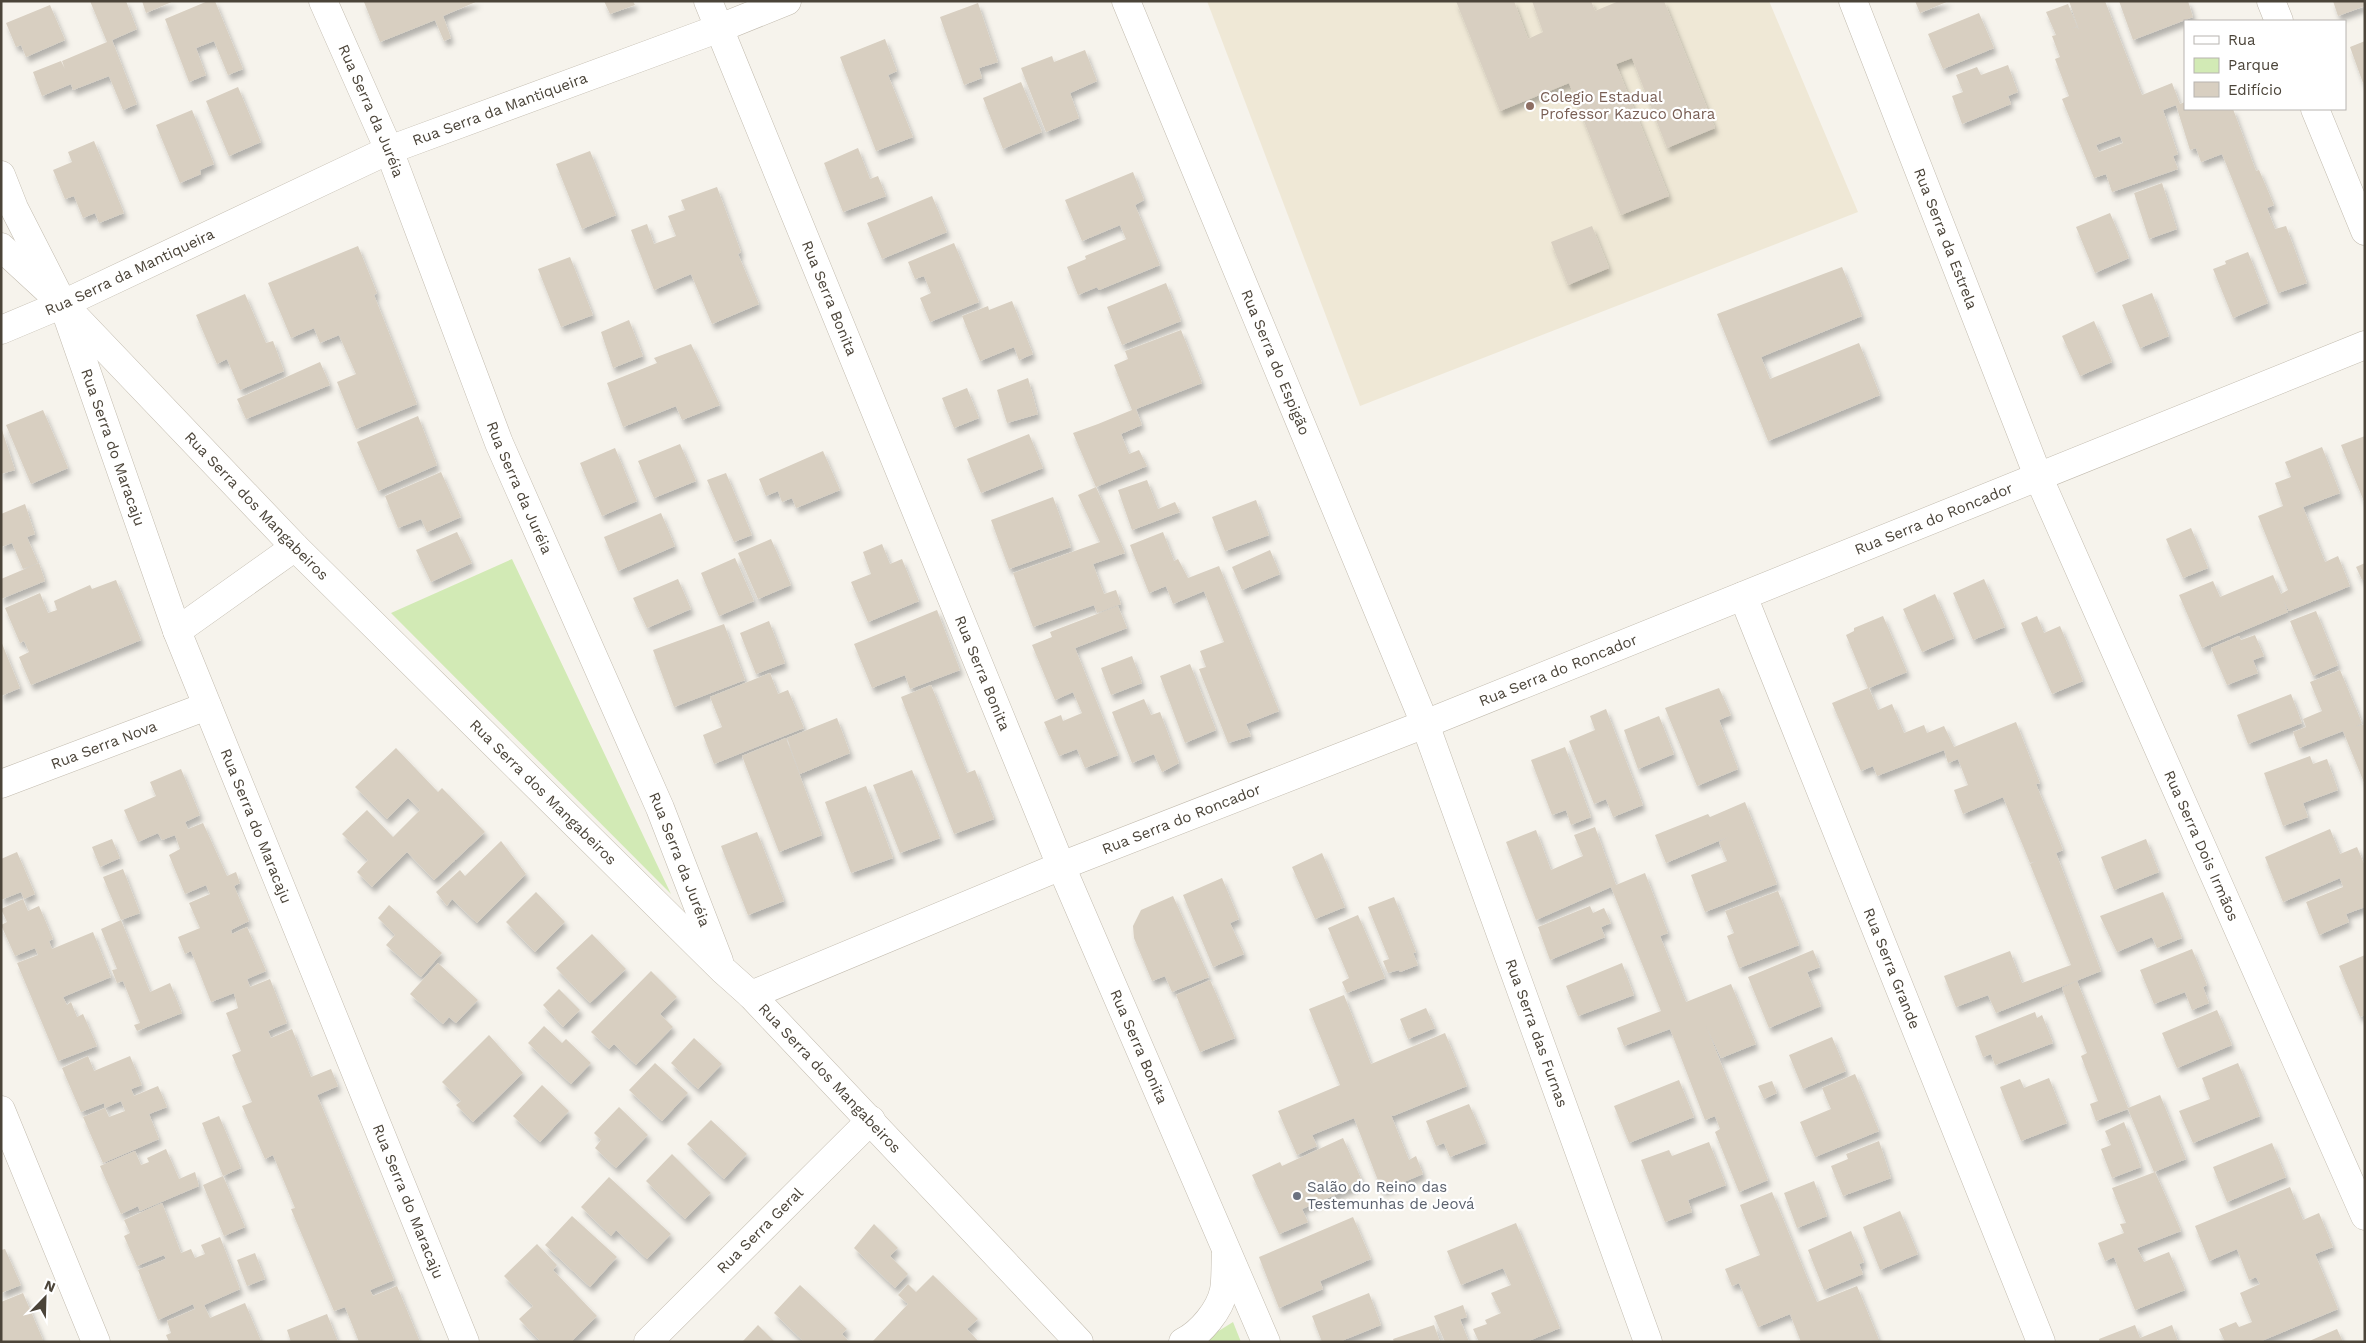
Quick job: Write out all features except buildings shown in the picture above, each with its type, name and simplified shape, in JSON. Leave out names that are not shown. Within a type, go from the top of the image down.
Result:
[{"type":"street","name":"Rua Serra da Juréia","points":[[323,1],[389,150],[499,443],[660,808],[723,970]]},
{"type":"street","name":"Rua Serra Bonita","points":[[708,1],[1061,866],[1226,1253],[1254,1311],[1266,1342]]},
{"type":"street","name":"Rua Serra da Mantiqueira","points":[[1,330],[63,304],[389,150],[720,28],[787,1]]},
{"type":"street","name":"Rua Serra do Espigão","points":[[1126,1],[1425,724]]},
{"type":"street","name":"Rua Serra da Estrela","points":[[1853,1],[2038,476]]},
{"type":"street","points":[[2271,1],[2280,20]]},
{"type":"street","points":[[2315,110],[2365,231]]},
{"type":"street","points":[[1,175],[14,208],[63,304]]},
{"type":"street","name":"Rua Serra dos Mangabeiros","points":[[1,247],[63,304],[295,547],[723,970],[751,995],[1079,1342]]},
{"type":"street","name":"Rua Serra do Maracaju","points":[[63,304],[177,631],[465,1342]]},
{"type":"street","name":"Rua Serra do Roncador","points":[[751,995],[1061,866],[1425,724],[2365,346]]},
{"type":"street","name":"Rua Serra Dois Irmãos","points":[[2038,476],[2365,1216]]},
{"type":"street","points":[[177,631],[295,547]]},
{"type":"street","name":"Rua Serra Grande","points":[[1742,596],[2041,1342]]},
{"type":"street","name":"Rua Serra Nova","points":[[1,784],[207,706]]},
{"type":"street","name":"Rua Serra das Furnas","points":[[1425,724],[1648,1342]]},
{"type":"street","points":[[1,1110],[96,1342]]},
{"type":"street","name":"Rua Serra Geral","points":[[648,1342],[871,1120]]},
{"type":"street","points":[[1183,1342],[1196,1335],[1211,1316],[1224,1291],[1226,1253]]},
{"type":"shaded area","name":"Colegio Estadual Professor Kazuco Ohara","points":[[1207,1],[1769,1],[1858,212],[1360,406]]},
{"type":"green space","points":[[512,559],[671,894],[391,613]]},
{"type":"green space","points":[[1233,1322],[1241,1342],[1201,1342]]},
{"type":"place","name":"Colegio Estadual Professor Kazuco Ohara","points":[[1530,106]]},
{"type":"place","name":"Salão do Reino das Testemunhas de Jeová","points":[[1297,1196]]}]
